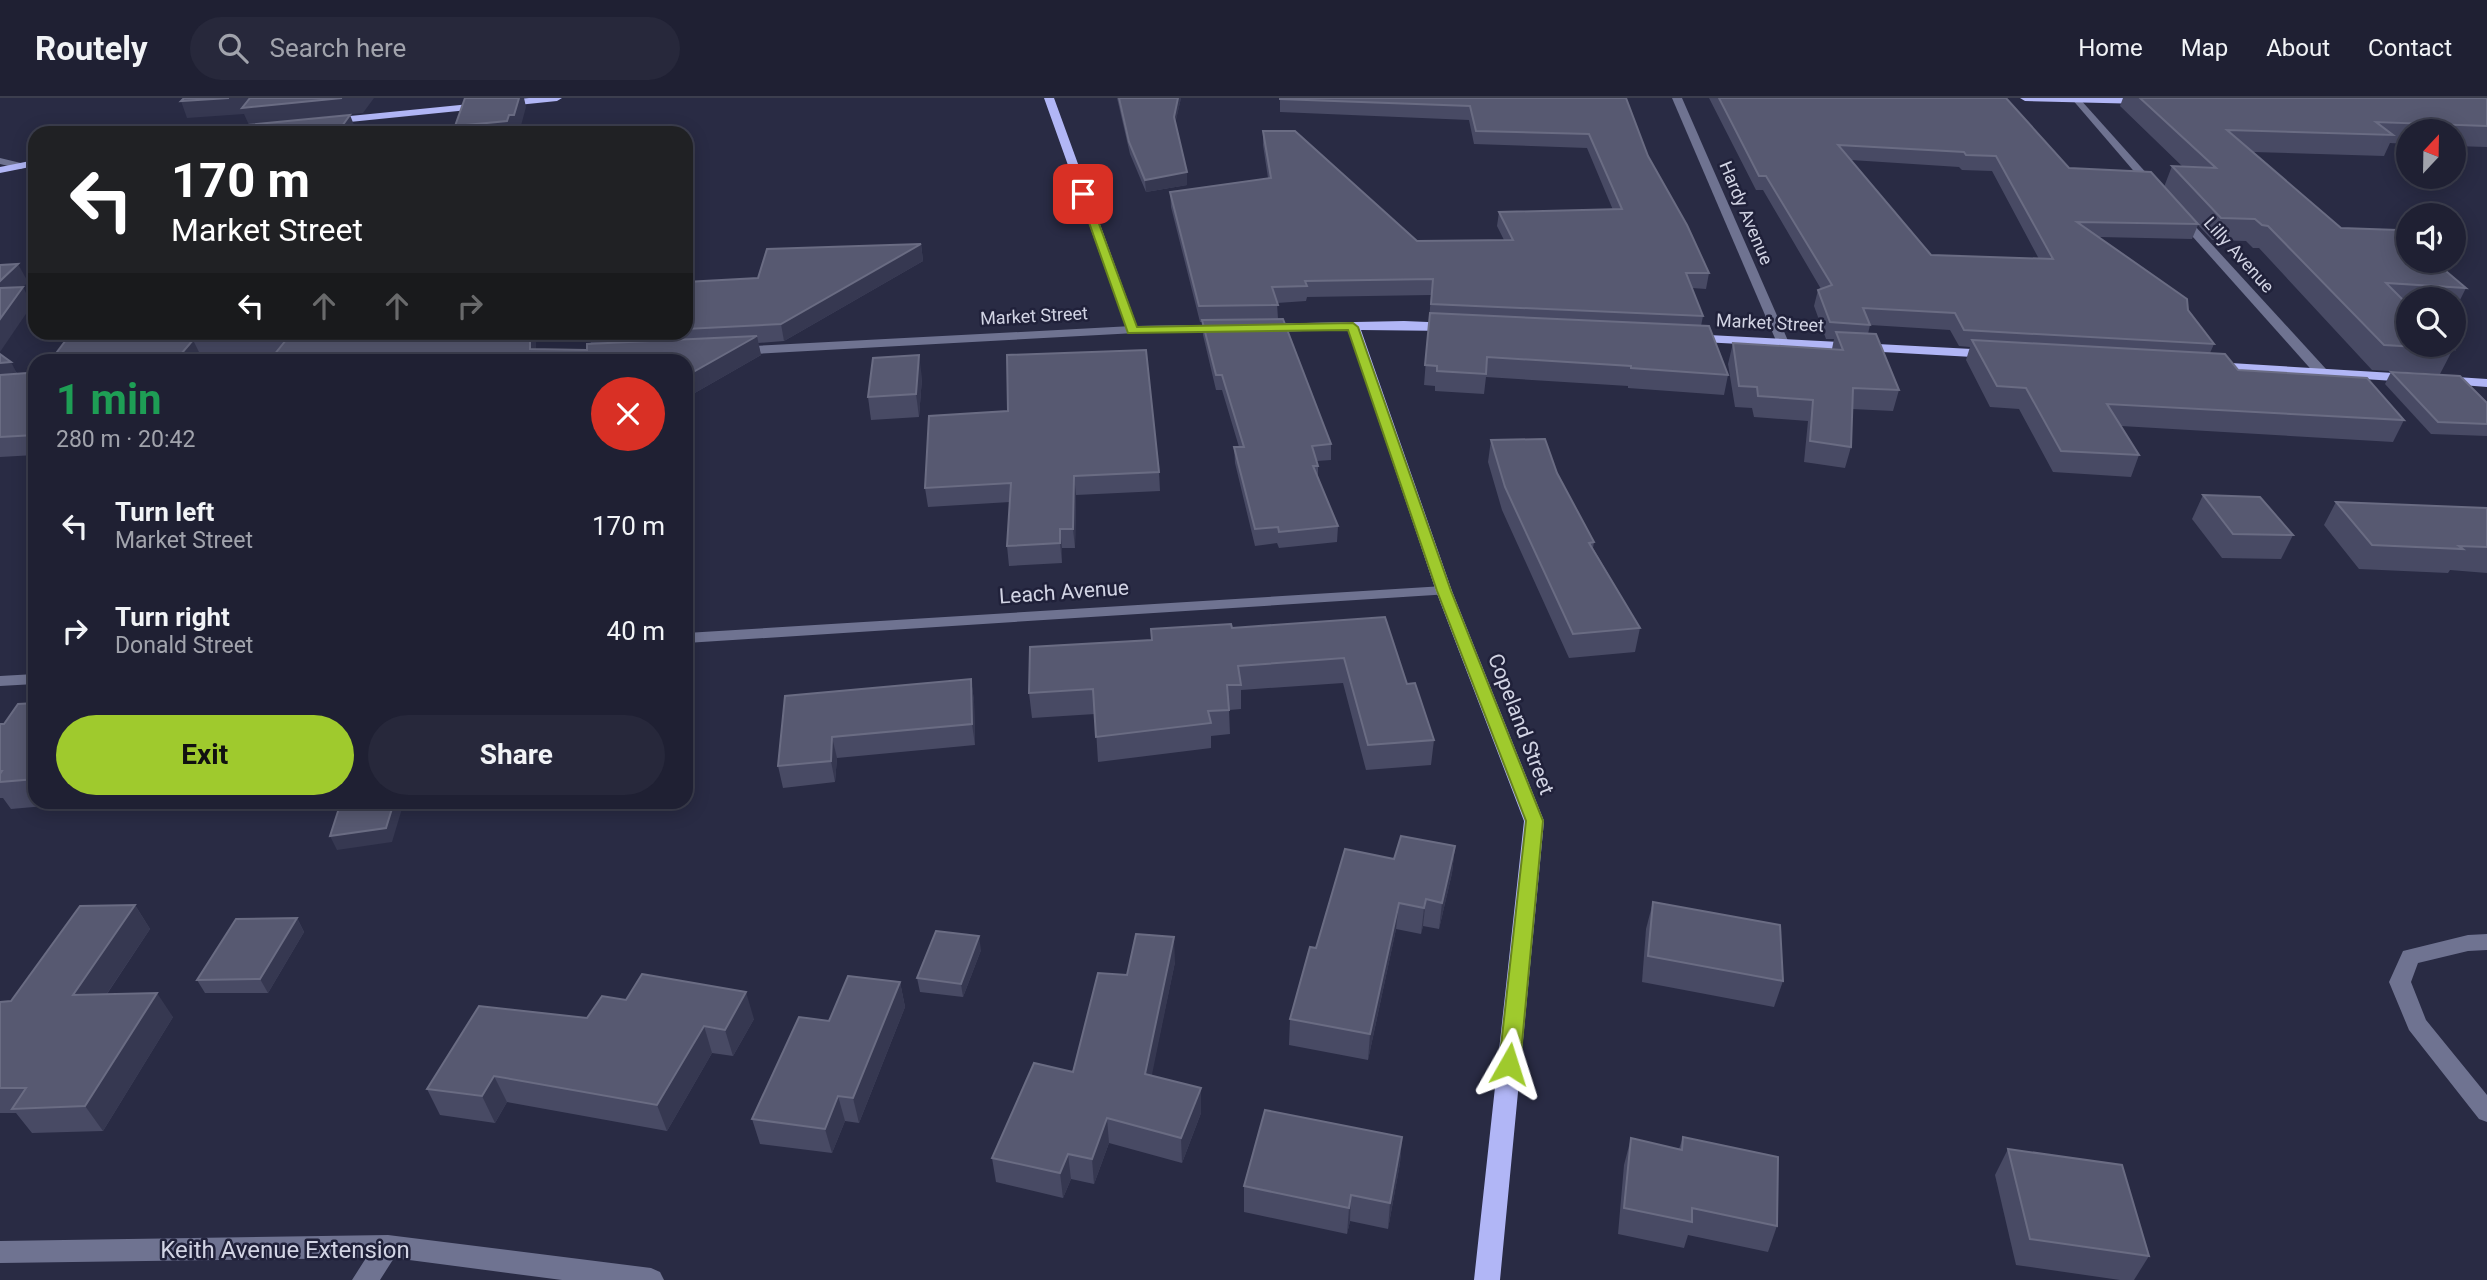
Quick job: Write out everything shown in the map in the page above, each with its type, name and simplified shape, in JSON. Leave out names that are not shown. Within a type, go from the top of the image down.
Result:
[{"type":"main road","points":[[322,122],[557,98]]},
{"type":"main road","points":[[1049,98],[1132,330]]},
{"type":"main road","points":[[2025,98],[2157,101]]},
{"type":"main road","points":[[0,170],[28,164]]},
{"type":"main road","name":"Market Street","points":[[1132,330],[1404,325],[1472,328]]},
{"type":"main road","name":"Copeland Street","points":[[1353,327],[1444,591],[1534,821],[1487,1280]]},
{"type":"main road","name":"Market Street","points":[[1675,338],[2003,355]]},
{"type":"main road","points":[[2197,365],[2487,383]]},
{"type":"street","name":"Hardy Avenue","points":[[1676,98],[1783,343]]},
{"type":"street","points":[[2074,99],[2166,201]]},
{"type":"street","points":[[0,161],[21,166]]},
{"type":"street","name":"Lilly Avenue","points":[[2175,211],[2321,372]]},
{"type":"street","name":"Market Street","points":[[728,351],[1132,330]]},
{"type":"street","name":"Leach Avenue","points":[[693,638],[1444,591]]},
{"type":"street","points":[[0,681],[28,679]]},
{"type":"street","points":[[2487,942],[2468,943],[2410,957],[2400,982],[2417,1024],[2487,1112]]},
{"type":"street","points":[[365,1280],[388,1246]]},
{"type":"street","name":"Keith Avenue Extension","points":[[0,1252],[388,1246],[651,1280]]},
{"type":"building","points":[[184,98],[229,98],[181,101]]},
{"type":"building","points":[[250,98],[342,98],[242,108]]},
{"type":"building","points":[[465,98],[519,98],[514,115],[509,115],[507,121],[455,126]]},
{"type":"building","points":[[1119,98],[1178,98],[1174,117],[1187,172],[1145,180],[1129,142]]},
{"type":"building","points":[[1280,98],[1626,98],[1648,156],[1687,225],[1709,273],[1686,273],[1703,316],[1431,304],[1433,279],[1305,281],[1307,286],[1272,287],[1278,305],[1199,306],[1170,192],[1271,178],[1263,131],[1295,131],[1417,241],[1513,240],[1499,212],[1622,209],[1589,134],[1476,131],[1470,106]]},
{"type":"building","points":[[1719,98],[2006,98],[2069,168],[2151,172],[2198,224],[2077,222],[2187,299],[2188,310],[2214,344],[1964,330],[1955,313],[1863,308],[1870,325],[1830,322],[1818,290],[1832,285],[1766,176],[1759,176]],"holes":[[[1838,145],[1964,152],[1966,155],[1996,156],[2053,259],[1931,255]]]},
{"type":"building","points":[[2140,98],[2487,98],[2487,126],[2466,125],[2466,119],[2396,119],[2396,123],[2376,122],[2393,135],[2227,130],[2341,228],[2396,230],[2396,273],[2448,273],[2465,287],[2386,283],[2396,293],[2396,346],[2384,345],[2268,226],[2255,219],[2221,218],[2172,166],[2216,168]]},
{"type":"building","points":[[350,115],[342,126],[237,126]]},
{"type":"building","points":[[921,244],[781,324],[693,329],[693,282],[758,278],[767,249]]},
{"type":"building","points":[[18,264],[0,281],[0,265]]},
{"type":"building","points":[[23,287],[0,319],[0,288]]},
{"type":"building","points":[[1430,313],[1709,326],[1728,375],[1487,357],[1486,374],[1437,371],[1437,366],[1425,365]]},
{"type":"building","points":[[1283,319],[1331,444],[1312,446],[1318,466],[1313,466],[1338,526],[1279,532],[1278,527],[1255,529],[1234,447],[1244,447],[1222,375],[1216,375],[1202,320]]},
{"type":"building","points":[[1836,332],[1876,334],[1899,390],[1853,388],[1851,447],[1810,441],[1813,400],[1758,396],[1757,387],[1739,386],[1733,343],[1843,350]]},
{"type":"building","points":[[757,336],[693,372],[693,354],[275,354],[286,340],[530,340],[530,349],[587,350],[587,344]]},
{"type":"building","points":[[66,340],[193,340],[181,354],[56,354]]},
{"type":"building","points":[[1972,340],[2225,354],[2238,370],[2367,378],[2404,420],[2107,404],[2139,455],[2061,451],[2026,388],[1997,386]]},
{"type":"building","points":[[1146,350],[1159,472],[1074,476],[1073,529],[1060,529],[1060,543],[1007,546],[1011,483],[925,488],[929,416],[1008,411],[1007,355]]},
{"type":"building","points":[[0,354],[11,362],[0,363]]},
{"type":"building","points":[[919,355],[916,394],[868,397],[873,358]]},
{"type":"building","points":[[2391,372],[2460,376],[2487,403],[2487,424],[2438,422]]},
{"type":"building","points":[[28,374],[28,435],[0,437],[0,375]]},
{"type":"building","points":[[1545,439],[1557,473],[1594,542],[1589,543],[1640,628],[1573,634],[1505,487],[1491,440]]},
{"type":"building","points":[[2203,495],[2260,497],[2293,535],[2233,534]]},
{"type":"building","points":[[2336,502],[2487,508],[2487,547],[2459,546],[2463,549],[2372,545]]},
{"type":"building","points":[[1385,617],[1407,684],[1415,683],[1434,740],[1368,745],[1344,658],[1238,666],[1241,685],[1227,685],[1229,710],[1208,711],[1211,723],[1096,737],[1093,689],[1029,693],[1030,647],[1152,640],[1151,629],[1231,624],[1232,628]]},
{"type":"building","points":[[971,679],[972,724],[832,737],[831,761],[778,766],[785,696]]},
{"type":"building","points":[[28,703],[28,780],[0,782],[0,724],[4,724],[18,704]]},
{"type":"building","points":[[339,809],[392,809],[386,828],[330,836]]},
{"type":"building","points":[[1401,836],[1455,846],[1442,903],[1426,899],[1424,908],[1399,903],[1370,1034],[1290,1019],[1310,947],[1316,948],[1345,849],[1394,859]]},
{"type":"building","points":[[1653,902],[1780,925],[1783,981],[1648,956]]},
{"type":"building","points":[[135,905],[73,995],[157,993],[85,1106],[12,1109],[26,1088],[0,1088],[0,1002],[11,1001],[80,906]]},
{"type":"building","points":[[297,918],[260,979],[197,980],[236,919]]},
{"type":"building","points":[[936,931],[979,936],[961,984],[917,978]]},
{"type":"building","points":[[1136,934],[1174,937],[1145,1074],[1201,1088],[1181,1138],[1107,1118],[1092,1159],[1068,1154],[1060,1173],[992,1158],[1034,1063],[1073,1072],[1098,973],[1127,975]]},
{"type":"building","points":[[642,974],[746,992],[725,1030],[704,1026],[657,1105],[494,1076],[482,1096],[427,1089],[479,1006],[587,1018],[602,996],[626,1000]]},
{"type":"building","points":[[848,976],[900,982],[853,1098],[838,1096],[825,1129],[752,1119],[799,1017],[829,1021]]},
{"type":"building","points":[[1265,1110],[1402,1137],[1390,1203],[1351,1195],[1349,1208],[1244,1186]]},
{"type":"building","points":[[1683,1137],[1778,1157],[1777,1226],[1692,1208],[1692,1222],[1624,1208],[1631,1138],[1682,1150]]},
{"type":"building","points":[[2008,1149],[2122,1165],[2149,1256],[2030,1239]]},
{"type":"route","points":[[1083,194],[1132,330],[1353,327],[1444,591],[1534,821],[1509,1064]]}]
